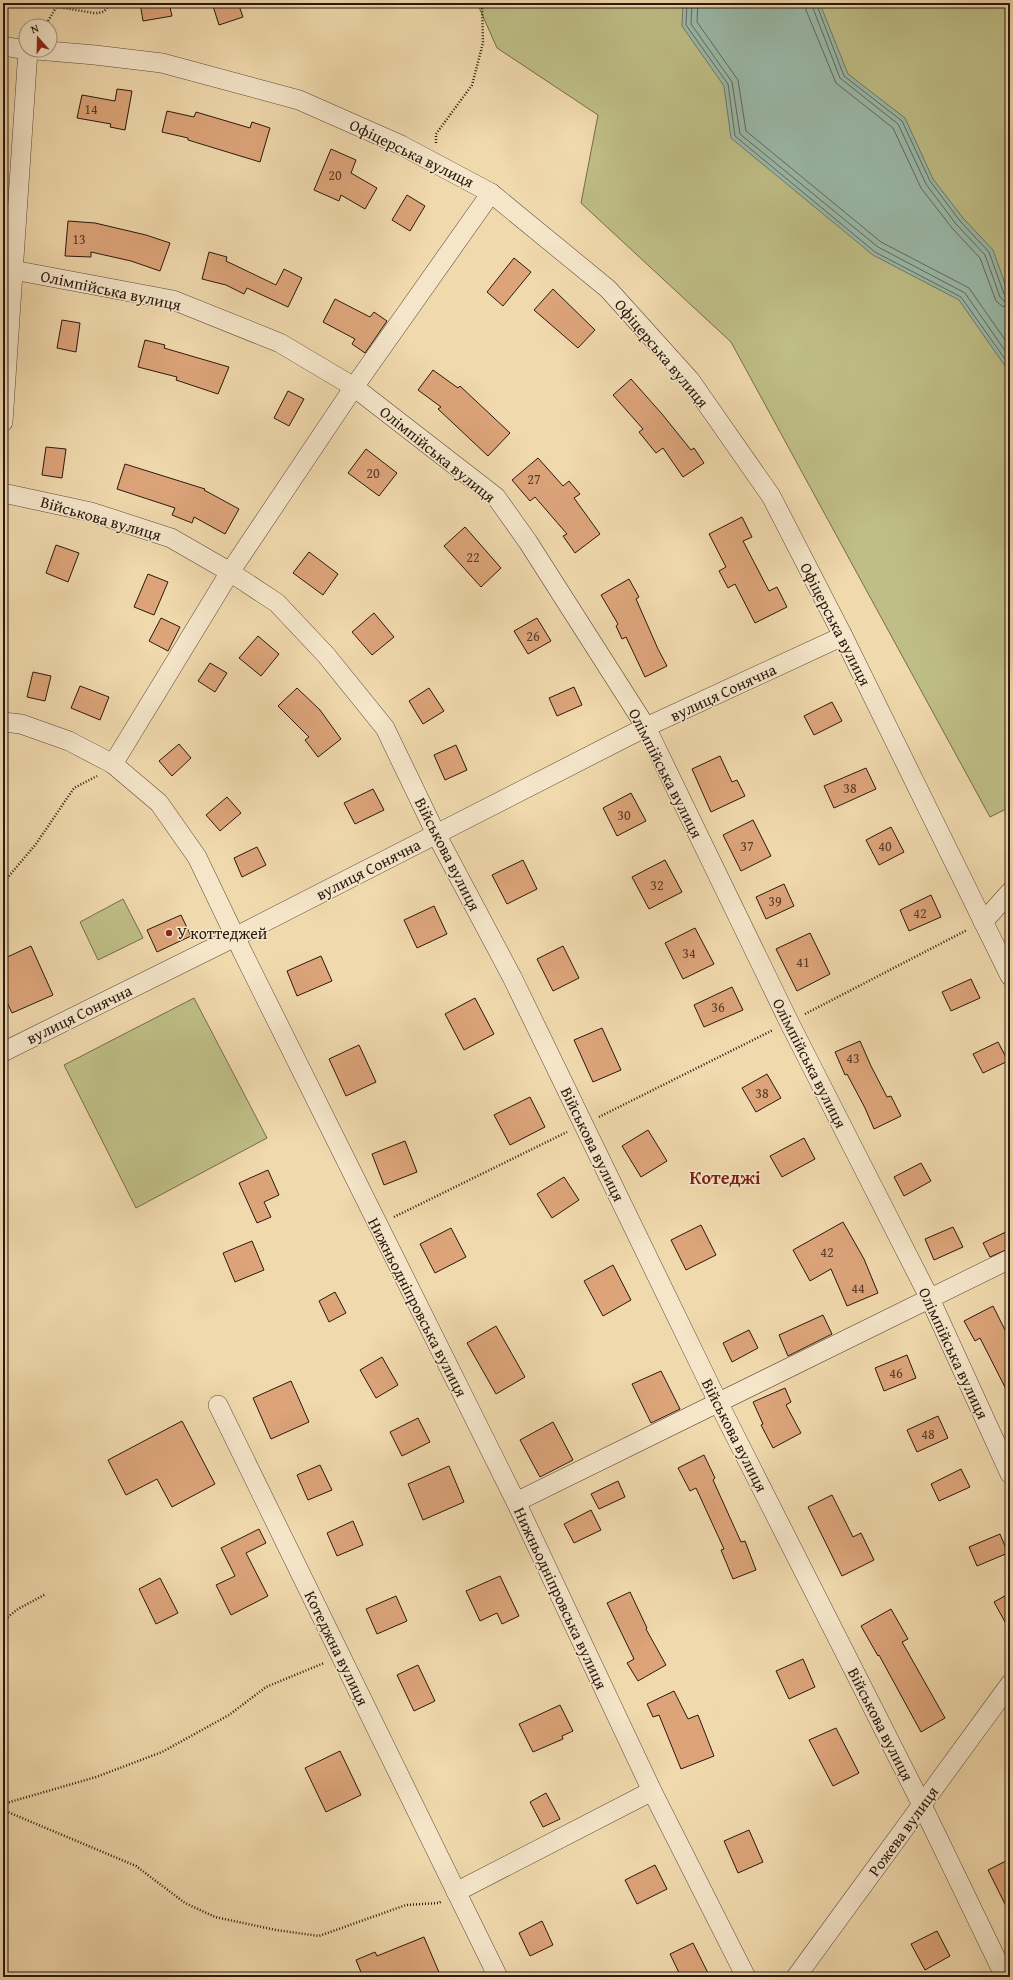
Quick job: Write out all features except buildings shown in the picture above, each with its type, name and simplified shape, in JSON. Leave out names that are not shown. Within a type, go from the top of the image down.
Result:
[{"type":"street","points":[[3,46],[18,48]]},
{"type":"street","name":"Офіцерська вулиця","points":[[58,52],[162,63],[299,100],[401,145],[490,192],[608,289],[690,380],[770,496],[843,636],[1010,976]]},
{"type":"street","points":[[3,422],[8,270],[26,58]]},
{"type":"street","points":[[113,764],[230,572],[354,387],[490,192]]},
{"type":"street","name":"Олімпійська вулиця","points":[[8,270],[173,300],[280,343],[354,387],[496,497],[528,542],[646,728],[789,1022],[930,1299],[1010,1474]]},
{"type":"street","name":"Військова вулиця","points":[[3,492],[91,512],[171,538],[230,572],[277,604],[326,655],[385,728],[436,834],[512,977],[718,1402],[922,1805],[1005,1977]]},
{"type":"street","name":"вулиця Сонячна","points":[[3,1052],[235,937],[646,728],[843,636]]},
{"type":"street","name":"Нижньодніпровська вулиця","points":[[3,722],[21,724],[69,742],[113,764],[159,803],[197,857],[377,1225],[516,1502],[652,1790],[746,1977]]},
{"type":"street","points":[[983,922],[1010,892]]},
{"type":"street","points":[[516,1502],[1010,1259]]},
{"type":"street","name":"Котеджна вулиця","points":[[218,1405],[498,1977]]},
{"type":"street","name":"Рожева вулиця","points":[[796,1977],[1010,1684]]},
{"type":"street","points":[[456,1892],[652,1790]]},
{"type":"path","points":[[34,3],[101,13],[106,10],[108,3]]},
{"type":"path","points":[[50,18],[60,3]]},
{"type":"path","points":[[432,162],[436,150],[436,134],[472,85],[483,43],[482,3]]},
{"type":"path","points":[[3,883],[36,844],[74,788],[92,779],[113,764]]},
{"type":"path","points":[[377,1225],[583,1125],[789,1022],[983,922]]},
{"type":"path","points":[[3,1621],[18,1609],[46,1594]]},
{"type":"path","points":[[3,1804],[96,1777],[162,1752],[229,1715],[266,1687],[341,1656]]},
{"type":"path","points":[[3,1810],[136,1866],[185,1903],[215,1917],[276,1930],[319,1936],[406,1905],[438,1903],[456,1892]]},
{"type":"shaded area","points":[[477,3],[1010,3],[1010,807],[990,817],[731,342],[581,203],[598,115],[497,48]]},
{"type":"shaded area","points":[[123,899],[143,938],[98,960],[80,922]]},
{"type":"shaded area","points":[[194,998],[267,1138],[136,1208],[64,1065]]},
{"type":"water","points":[[683,3],[820,4],[848,74],[905,118],[933,179],[963,218],[993,250],[1010,298],[1010,373],[959,300],[873,255],[731,138],[724,86],[682,26]]},
{"type":"place","name":"У коттеджей","points":[[169,933]]},
{"type":"district","name":"Котеджі","points":[[725,1178]]}]
